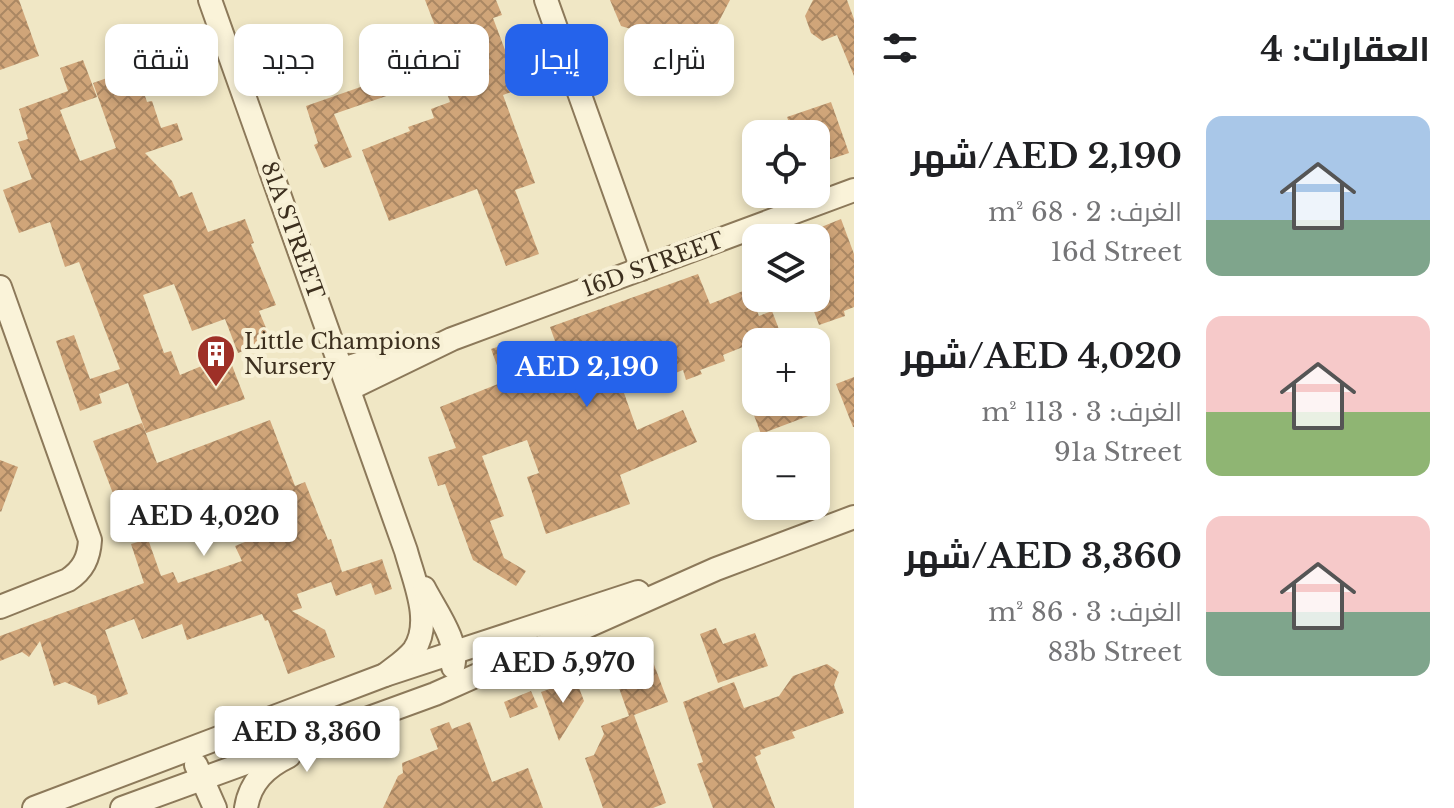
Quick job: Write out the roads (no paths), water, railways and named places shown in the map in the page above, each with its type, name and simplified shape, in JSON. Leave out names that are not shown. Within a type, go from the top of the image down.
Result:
[{"type":"street","name":"81A STREET","points":[[210,0],[406,551],[423,621],[421,635],[408,657],[385,675]]},
{"type":"street","points":[[546,0],[642,269]]},
{"type":"street","name":"16D STREET","points":[[346,379],[418,344],[452,339],[854,190]]},
{"type":"street","points":[[0,287],[90,540],[87,559],[76,575],[0,607]]},
{"type":"street","points":[[122,808],[175,798],[201,777],[435,694],[716,569],[854,517]]},
{"type":"street","name":"81A STREET","points":[[406,551],[455,653]]},
{"type":"street","points":[[34,808],[385,675],[716,569]]},
{"type":"street","points":[[435,694],[453,669],[455,653]]},
{"type":"street","points":[[246,808],[252,787],[270,767],[320,743],[343,726]]},
{"type":"street","points":[[190,749],[215,808]]},
{"type":"street","points":[[160,761],[175,798]]},
{"type":"place","name":"Little Champions Nursery","points":[[216,388]]}]
